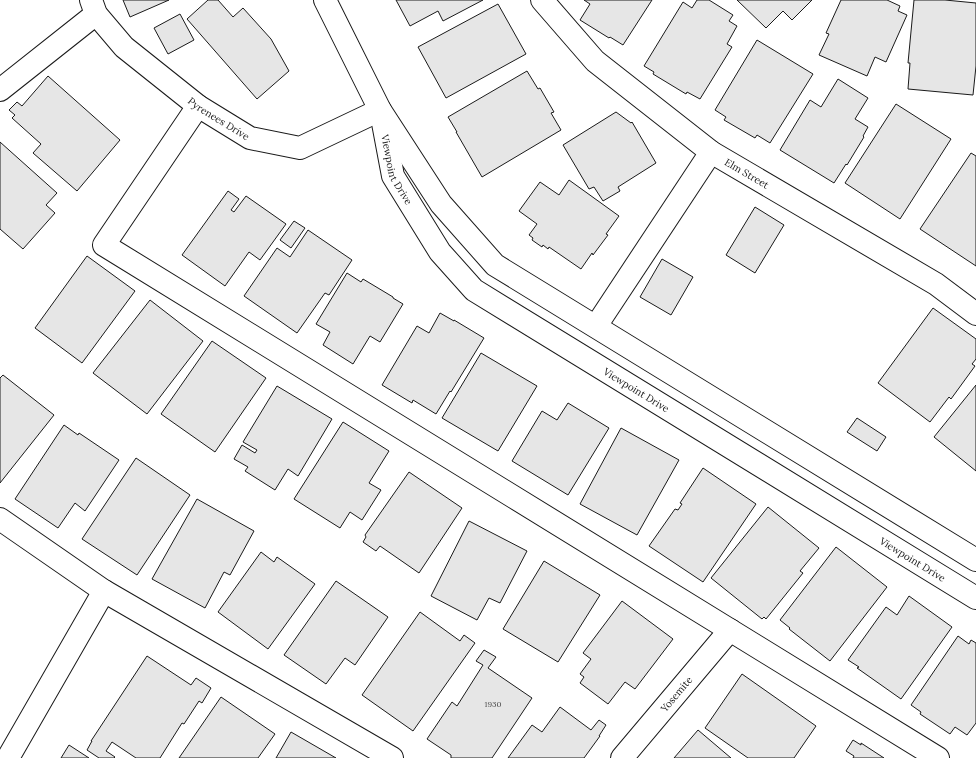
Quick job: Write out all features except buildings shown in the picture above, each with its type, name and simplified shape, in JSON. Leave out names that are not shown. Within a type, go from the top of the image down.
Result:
[{"type":"street","name":"Viewpoint Drive","points":[[325,0],[380,110],[441,204],[495,265],[976,560]]},
{"type":"street","name":"Elm Street","points":[[542,0],[595,61],[711,152],[936,284],[976,314]]},
{"type":"street","name":"Pyrenees Drive","points":[[93,7],[124,47],[198,106],[250,138],[300,148],[380,110]]},
{"type":"street","points":[[0,90],[93,7]]},
{"type":"street","points":[[198,106],[104,245],[938,758]]},
{"type":"street","name":"Viewpoint Drive","points":[[380,110],[393,176],[440,252],[474,290],[976,598]]},
{"type":"street","points":[[596,326],[711,152]]},
{"type":"street","points":[[0,518],[104,591],[392,758]]},
{"type":"street","points":[[8,758],[104,591]]},
{"type":"street","name":"Yosemite","points":[[622,758],[730,630]]}]
